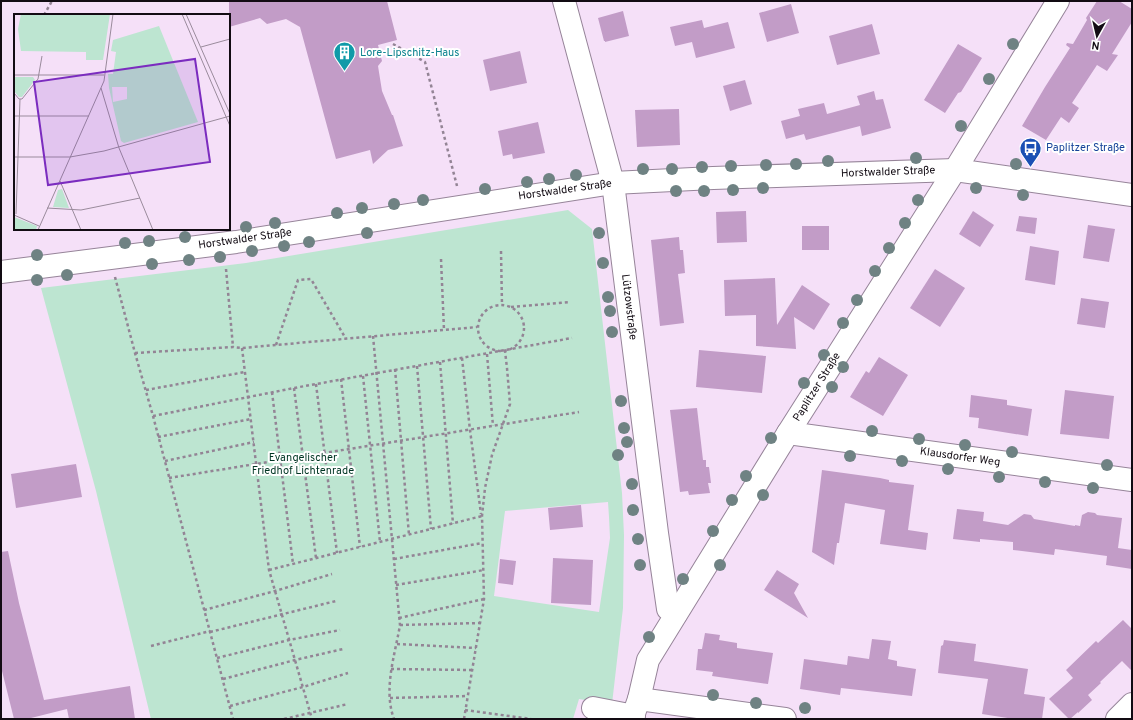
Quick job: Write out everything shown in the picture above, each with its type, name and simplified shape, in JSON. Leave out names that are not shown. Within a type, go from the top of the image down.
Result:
[{"type":"street","name":"Lützowstraße","points":[[564,1],[613,183],[668,609],[676,614]]},
{"type":"street","name":"Paplitzer Straße","points":[[635,711],[648,660],[788,433],[955,170],[1050,6]]},
{"type":"street","name":"Horstwalder Straße","points":[[1,272],[236,242],[613,183],[955,170],[1132,195]]},
{"type":"street","name":"Klausdorfer Weg","points":[[788,433],[1132,480]]},
{"type":"street","points":[[1117,719],[1132,704]]},
{"type":"street","points":[[593,708],[785,719]]},
{"type":"path","points":[[45,14],[52,1]]},
{"type":"path","points":[[393,44],[425,62],[462,206]]},
{"type":"path","points":[[501,251],[502,305]]},
{"type":"path","points":[[110,257],[233,719]]},
{"type":"path","points":[[441,259],[444,330]]},
{"type":"path","points":[[226,268],[233,347]]},
{"type":"path","points":[[276,345],[298,280],[310,279],[346,339]]},
{"type":"path","points":[[570,302],[511,307],[496,305],[485,310],[481,315],[478,320],[477,332],[483,343],[499,352],[572,338]]},
{"type":"path","points":[[153,416],[248,396],[505,351],[516,346],[523,336],[524,330],[522,318],[511,307]]},
{"type":"path","points":[[135,353],[233,347],[242,348],[477,327]]},
{"type":"path","points":[[373,336],[400,625],[391,669],[390,698],[391,712],[394,719]]},
{"type":"path","points":[[242,348],[269,570],[312,719]]},
{"type":"path","points":[[481,516],[492,455],[510,404],[505,351]]},
{"type":"path","points":[[487,354],[493,426]]},
{"type":"path","points":[[462,358],[481,516],[484,570],[484,599],[464,719]]},
{"type":"path","points":[[440,362],[453,524]]},
{"type":"path","points":[[418,366],[431,529]]},
{"type":"path","points":[[395,370],[408,535]]},
{"type":"path","points":[[146,390],[245,372]]},
{"type":"path","points":[[363,375],[380,542]]},
{"type":"path","points":[[341,379],[360,547]]},
{"type":"path","points":[[316,384],[337,553]]},
{"type":"path","points":[[294,388],[316,558]]},
{"type":"path","points":[[272,392],[293,564]]},
{"type":"path","points":[[169,478],[579,412]]},
{"type":"path","points":[[158,437],[251,419]]},
{"type":"path","points":[[165,461],[254,442]]},
{"type":"path","points":[[269,570],[481,516]]},
{"type":"path","points":[[394,559],[482,543]]},
{"type":"path","points":[[396,585],[484,570]]},
{"type":"path","points":[[204,610],[332,574]]},
{"type":"path","points":[[399,618],[484,599]]},
{"type":"path","points":[[151,646],[336,601]]},
{"type":"path","points":[[400,625],[480,623]]},
{"type":"path","points":[[217,658],[289,640],[340,630]]},
{"type":"path","points":[[397,644],[476,648]]},
{"type":"path","points":[[223,679],[343,649]]},
{"type":"path","points":[[391,669],[472,670]]},
{"type":"path","points":[[230,706],[303,687],[348,673]]},
{"type":"path","points":[[390,698],[468,696]]},
{"type":"path","points":[[284,719],[348,704]]},
{"type":"path","points":[[465,710],[531,719]]},
{"type":"green space","name":"Evangelischer Friedhof Lichtenrade","points":[[568,210],[592,229],[622,493],[624,535],[623,608],[612,704],[579,699],[573,719],[151,719],[96,491],[41,288],[246,263]],"holes":[[[608,502],[610,538],[599,612],[494,596],[505,511]]]},
{"type":"building","name":"Lore-Lipschitz-Haus","points":[[229,1],[387,1],[397,40],[378,45],[382,61],[378,66],[382,91],[393,115],[403,146],[388,150],[373,164],[370,150],[336,159],[300,27],[286,19],[267,24],[260,18],[230,27]]},
{"type":"building","points":[[1097,1],[1119,1],[1132,9],[1132,22],[1112,54],[1118,55],[1107,71],[1097,65],[1072,103],[1079,108],[1069,123],[1061,117],[1046,140],[1022,126],[1070,48],[1066,45],[1067,43],[1073,44],[1087,20],[1086,18]]},
{"type":"building","points":[[791,4],[799,33],[767,42],[759,13]]},
{"type":"building","points":[[623,11],[629,36],[605,42],[598,18]]},
{"type":"building","points":[[702,20],[704,28],[728,22],[735,48],[696,58],[692,42],[675,46],[670,27]]},
{"type":"building","points":[[872,24],[880,54],[837,65],[829,36]]},
{"type":"building","points":[[958,44],[982,58],[961,92],[958,93],[945,113],[924,100]]},
{"type":"building","points":[[520,51],[527,83],[490,91],[483,60]]},
{"type":"building","points":[[745,80],[752,104],[730,111],[723,86]]},
{"type":"building","points":[[874,91],[876,100],[883,99],[891,128],[862,136],[860,126],[806,140],[804,134],[786,139],[781,121],[800,116],[798,109],[824,103],[827,114],[860,105],[857,96]]},
{"type":"building","points":[[679,109],[680,145],[637,147],[635,110]]},
{"type":"building","points":[[538,122],[545,153],[513,159],[512,154],[503,156],[498,131]]},
{"type":"building","points":[[746,211],[747,242],[717,243],[716,212]]},
{"type":"building","points":[[973,211],[994,225],[980,247],[959,234]]},
{"type":"building","points":[[1019,216],[1037,218],[1035,234],[1016,231]]},
{"type":"building","points":[[1088,225],[1115,229],[1109,262],[1083,258]]},
{"type":"building","points":[[802,226],[829,226],[829,250],[802,250]]},
{"type":"building","points":[[679,237],[680,250],[683,250],[685,273],[678,274],[684,323],[660,326],[651,240]]},
{"type":"building","points":[[1030,246],[1059,251],[1055,285],[1025,280]]},
{"type":"building","points":[[935,269],[965,288],[940,327],[910,308]]},
{"type":"building","points":[[775,278],[777,325],[802,285],[830,304],[814,330],[794,317],[796,349],[756,346],[756,315],[725,316],[724,280]]},
{"type":"building","points":[[1081,298],[1109,302],[1105,328],[1077,324]]},
{"type":"building","points":[[699,350],[766,356],[762,393],[696,387]]},
{"type":"building","points":[[879,357],[908,375],[883,416],[850,397],[866,371],[869,373]]},
{"type":"building","points":[[1065,390],[1114,396],[1109,439],[1060,434]]},
{"type":"building","points":[[971,395],[1007,400],[1007,405],[1032,409],[1028,436],[978,428],[979,418],[969,417]]},
{"type":"building","points":[[697,408],[703,460],[706,460],[706,467],[709,467],[711,483],[708,483],[710,493],[689,495],[688,491],[680,492],[670,410]]},
{"type":"building","points":[[76,464],[82,497],[16,508],[11,474]]},
{"type":"building","points":[[822,470],[880,478],[889,480],[889,482],[914,485],[908,530],[928,533],[926,550],[880,544],[885,510],[845,503],[834,565],[812,552]]},
{"type":"building","points":[[581,505],[583,527],[550,530],[548,508]]},
{"type":"building","points":[[957,509],[984,512],[983,521],[1008,525],[1024,514],[1031,515],[1034,519],[1075,526],[1080,526],[1082,515],[1088,512],[1095,513],[1097,515],[1122,518],[1118,548],[1132,550],[1132,569],[1106,565],[1107,556],[1055,549],[1054,555],[1013,550],[1013,542],[980,539],[980,542],[953,539]]},
{"type":"building","points":[[8,551],[19,603],[44,700],[130,686],[135,719],[69,719],[67,709],[27,719],[14,719],[1,667],[1,552]]},
{"type":"building","points":[[553,558],[593,560],[591,605],[551,603]]},
{"type":"building","points":[[500,559],[516,561],[513,585],[498,583]]},
{"type":"building","points":[[777,570],[799,584],[794,593],[808,618],[764,590]]},
{"type":"building","points":[[1123,620],[1132,629],[1132,671],[1122,661],[1088,695],[1092,700],[1069,719],[1049,699],[1073,678],[1066,670],[1096,641],[1098,643]]},
{"type":"building","points":[[705,633],[720,635],[719,640],[737,643],[737,648],[773,653],[768,684],[712,676],[713,672],[696,670],[698,649],[702,649]]},
{"type":"building","points":[[872,639],[891,641],[888,659],[897,661],[897,666],[916,669],[912,696],[841,688],[840,695],[800,689],[804,659],[847,665],[848,656],[869,659]]},
{"type":"building","points":[[944,640],[976,644],[974,661],[1028,669],[1024,694],[1045,697],[1042,719],[1014,719],[982,714],[988,679],[938,673],[941,646],[943,645]]},
{"type":"place","name":"Lore-Lipschitz-Haus","points":[[344,72]]},
{"type":"place","name":"Paplitzer Straße","points":[[1031,168]]}]
